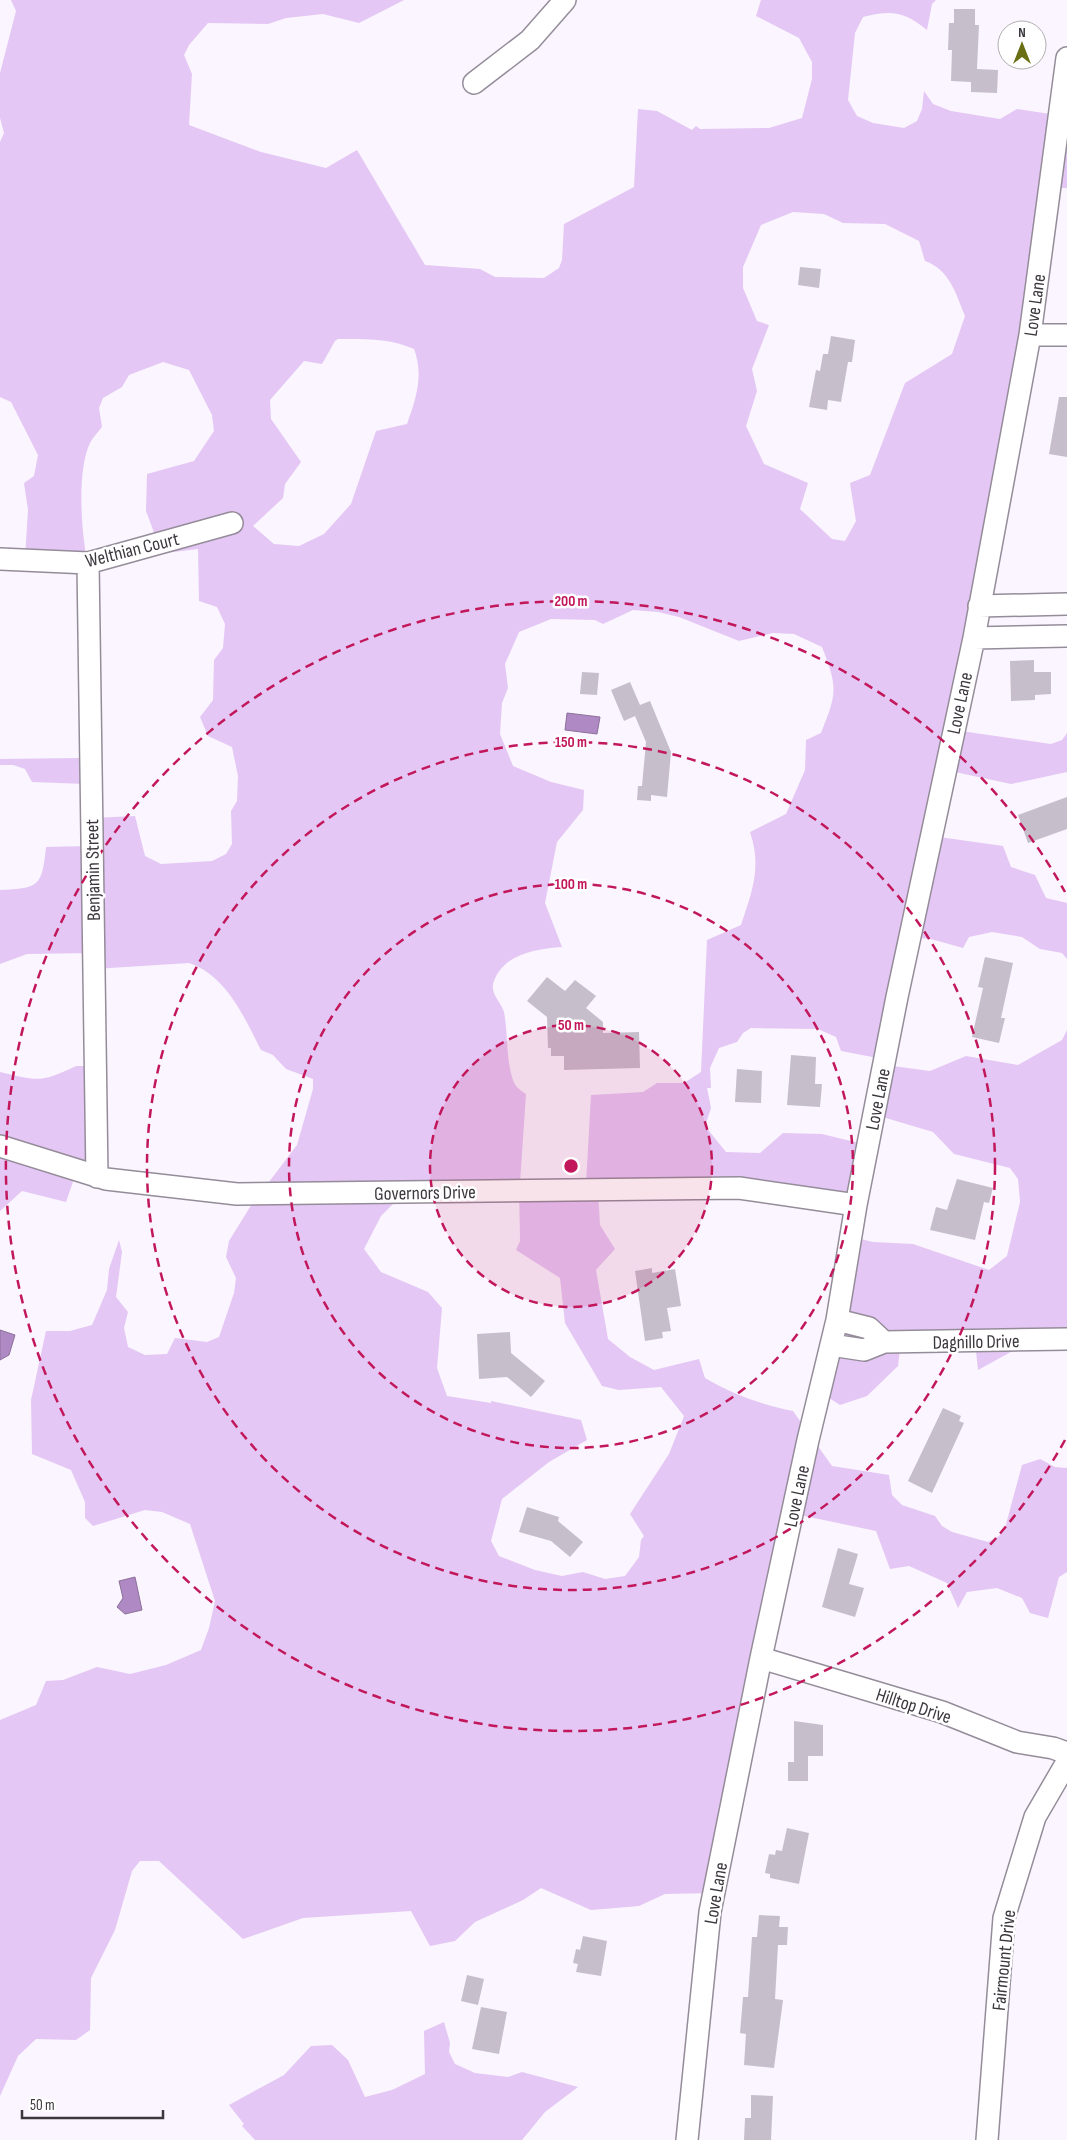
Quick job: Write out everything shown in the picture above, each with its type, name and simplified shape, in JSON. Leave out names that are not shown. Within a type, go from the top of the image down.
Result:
[{"type":"street","points":[[474,84],[530,40],[566,0]]},
{"type":"street","name":"Love Lane","points":[[687,2140],[690,2090],[710,1912],[760,1658],[837,1320],[856,1205],[901,978],[974,638],[1030,335],[1067,58]]},
{"type":"street","points":[[1030,335],[1067,335]]},
{"type":"street","name":"Welthian Court","points":[[0,559],[88,563],[232,523]]},
{"type":"street","name":"Benjamin Street","points":[[88,563],[97,1177]]},
{"type":"street","points":[[979,606],[1067,604]]},
{"type":"street","points":[[974,638],[1067,636]]},
{"type":"street","name":"Governors Drive","points":[[0,1146],[97,1177],[236,1194],[739,1188],[856,1205]]},
{"type":"street","points":[[837,1320],[869,1328],[884,1342]]},
{"type":"street","name":"Dagnillo Drive","points":[[831,1345],[864,1350],[884,1342],[1067,1339]]},
{"type":"street","name":"Hilltop Drive","points":[[760,1658],[942,1712],[1017,1742],[1053,1748],[1067,1754]]},
{"type":"street","name":"Fairmount Drive","points":[[988,2140],[1004,1918],[1035,1817],[1067,1762]]},
{"type":"shaded area","points":[[11,0],[404,0],[359,23],[323,14],[286,18],[268,24],[208,23],[189,45],[184,55],[192,74],[189,125],[261,152],[326,168],[357,150],[425,265],[480,269],[495,277],[544,278],[559,268],[562,260],[564,224],[634,187],[638,109],[657,111],[692,130],[696,126],[700,129],[769,128],[802,118],[812,79],[812,62],[799,38],[756,16],[761,0],[936,0],[932,4],[927,30],[911,19],[897,14],[882,13],[863,17],[855,33],[848,100],[857,116],[873,123],[904,128],[917,121],[922,109],[924,91],[933,104],[951,111],[1000,119],[1017,109],[1057,115],[1067,55],[1067,188],[1058,188],[954,730],[1051,744],[1062,740],[1067,733],[1067,772],[1011,784],[955,772],[932,836],[1003,846],[1011,867],[1035,875],[1046,898],[1067,903],[1067,959],[1062,953],[1040,949],[1022,937],[992,932],[969,937],[963,948],[931,939],[910,937],[883,1059],[841,1051],[836,1037],[818,1029],[751,1028],[743,1033],[737,1042],[719,1048],[710,1068],[711,1088],[707,1088],[711,1108],[705,1126],[726,1152],[760,1153],[783,1133],[822,1134],[863,1144],[853,1199],[598,1190],[600,1225],[615,1249],[596,1270],[608,1339],[630,1357],[654,1370],[699,1359],[705,1378],[715,1384],[770,1406],[793,1411],[832,1466],[889,1475],[892,1495],[902,1505],[935,1516],[942,1526],[952,1532],[988,1542],[999,1536],[1005,1528],[1022,1465],[1040,1459],[1055,1467],[1067,1468],[1067,1572],[1059,1577],[1048,1618],[1030,1613],[1022,1598],[997,1588],[967,1592],[958,1608],[947,1583],[909,1566],[890,1569],[876,1531],[800,1515],[712,1893],[665,1894],[639,1906],[591,1910],[541,1888],[523,1900],[475,1922],[455,1941],[430,1946],[411,1911],[303,1918],[243,1939],[159,1861],[140,1861],[132,1871],[115,1930],[91,1978],[90,2030],[76,2040],[36,2039],[18,2056],[0,2096],[0,1720],[36,1705],[46,1681],[63,1680],[97,1667],[130,1674],[166,1665],[201,1650],[209,1628],[215,1601],[190,1524],[162,1512],[145,1510],[93,1526],[85,1518],[85,1502],[71,1470],[32,1454],[31,1400],[46,1331],[70,1331],[92,1325],[107,1290],[109,1269],[119,1240],[122,1252],[116,1297],[128,1312],[124,1328],[128,1347],[145,1355],[167,1354],[175,1338],[207,1342],[219,1337],[234,1293],[236,1278],[226,1257],[229,1241],[250,1207],[297,1145],[313,1089],[313,1079],[286,1069],[273,1055],[261,1050],[241,1011],[224,988],[214,977],[189,963],[94,969],[91,953],[27,954],[0,964],[0,890],[23,888],[36,883],[43,870],[46,847],[89,846],[92,818],[135,816],[145,856],[161,864],[212,861],[226,854],[232,844],[231,811],[237,801],[238,776],[232,747],[208,736],[200,717],[213,700],[214,660],[223,648],[225,624],[217,607],[199,601],[198,549],[165,553],[161,551],[146,511],[147,474],[194,461],[214,431],[212,415],[189,370],[163,362],[129,375],[122,387],[103,398],[99,408],[102,427],[90,443],[83,468],[81,500],[87,560],[25,558],[28,510],[24,483],[34,476],[38,455],[11,402],[0,397],[0,142],[4,133],[0,118],[0,73],[16,11]],"holes":[[[793,212],[824,214],[843,223],[885,224],[919,241],[925,261],[941,270],[955,291],[965,316],[952,354],[905,383],[870,475],[850,483],[856,521],[845,541],[832,539],[800,509],[808,483],[764,464],[746,426],[757,391],[752,369],[769,325],[757,321],[743,288],[743,267],[761,225]],[[338,339],[377,340],[405,345],[414,349],[419,378],[413,405],[407,424],[376,431],[351,504],[324,534],[299,546],[274,544],[253,526],[283,498],[285,484],[301,462],[271,419],[270,400],[304,361],[322,364]],[[633,610],[658,612],[679,617],[739,641],[773,633],[794,634],[822,647],[831,672],[834,690],[833,699],[821,733],[806,740],[805,770],[786,814],[750,832],[754,845],[754,879],[741,925],[707,940],[701,1072],[684,1083],[657,1083],[643,1092],[591,1095],[586,1184],[520,1183],[526,1094],[517,1087],[513,1080],[510,1069],[504,1012],[494,993],[493,985],[505,964],[514,958],[533,951],[562,947],[545,903],[557,842],[583,810],[584,790],[551,782],[513,766],[500,734],[502,703],[508,688],[505,664],[519,632],[551,619],[595,620],[603,624]],[[519,1185],[520,1241],[516,1250],[560,1278],[565,1323],[602,1386],[619,1390],[661,1387],[684,1416],[669,1454],[630,1514],[644,1536],[641,1540],[639,1557],[625,1576],[605,1579],[583,1572],[562,1576],[535,1570],[499,1556],[491,1541],[502,1499],[549,1462],[587,1440],[581,1420],[491,1401],[491,1403],[447,1396],[437,1368],[442,1308],[428,1292],[381,1272],[364,1249],[381,1216],[410,1187]]]},
{"type":"shaded area","points":[[567,713],[600,717],[597,734],[565,730]]},
{"type":"shaded area","points":[[79,758],[84,760],[85,784],[32,782],[25,769],[13,765],[0,765],[0,759]]},
{"type":"shaded area","points":[[1067,1030],[1067,1337],[1038,1337],[978,1370],[975,1342],[901,1340],[898,1366],[867,1396],[840,1405],[815,1389],[848,1236],[873,1242],[913,1244],[989,1270],[1007,1256],[1020,1202],[1018,1179],[1010,1168],[954,1154],[933,1132],[876,1115],[885,1065],[930,1071],[966,1056],[1018,1065],[1062,1040]]},
{"type":"shaded area","points":[[76,1066],[94,1066],[94,1172],[76,1173],[66,1202],[22,1191],[0,1211],[0,1072],[39,1079],[47,1078]]},
{"type":"shaded area","points":[[0,1330],[15,1335],[9,1355],[0,1360]]},
{"type":"shaded area","points":[[135,1577],[142,1610],[125,1614],[117,1607],[123,1598],[119,1581]]},
{"type":"shaded area","points":[[444,2022],[450,2043],[449,2052],[455,2064],[475,2073],[508,2077],[522,2072],[578,2087],[545,2112],[522,2140],[255,2140],[242,2126],[244,2124],[229,2105],[284,2075],[311,2046],[332,2045],[348,2060],[365,2097],[392,2090],[425,2074],[424,2031]]},
{"type":"building","points":[[954,9],[975,9],[975,25],[979,25],[977,69],[998,70],[997,93],[971,92],[971,82],[951,81],[952,50],[948,50],[949,23],[954,23]]},
{"type":"building","points":[[800,267],[821,269],[819,288],[798,285]]},
{"type":"building","points":[[831,336],[855,340],[852,362],[848,362],[841,402],[828,400],[827,410],[809,407],[816,370],[820,371],[823,354],[828,354]]},
{"type":"building","points":[[1059,397],[1067,397],[1067,457],[1049,454]]},
{"type":"building","points":[[1034,660],[1034,672],[1051,672],[1051,694],[1035,695],[1035,700],[1011,701],[1010,661]]},
{"type":"building","points":[[582,672],[599,673],[597,695],[580,694]]},
{"type":"building","points":[[630,682],[640,705],[650,701],[671,752],[667,797],[651,795],[651,801],[637,800],[638,786],[642,786],[646,742],[635,716],[624,721],[611,690]]},
{"type":"building","points":[[1067,797],[1067,829],[1028,843],[1018,815]]},
{"type":"building","points":[[985,957],[1013,963],[1001,1018],[1005,1018],[999,1043],[972,1037],[983,988],[978,987]]},
{"type":"building","points":[[547,977],[565,991],[575,980],[596,996],[586,1008],[603,1022],[603,1033],[639,1032],[640,1068],[564,1070],[564,1056],[551,1056],[551,1048],[548,1048],[547,1017],[527,1001]]},
{"type":"building","points":[[791,1055],[816,1057],[815,1084],[822,1084],[820,1107],[787,1105]]},
{"type":"building","points":[[737,1069],[762,1071],[761,1103],[735,1102]]},
{"type":"building","points":[[957,1179],[993,1188],[989,1203],[984,1202],[975,1240],[930,1230],[936,1207],[947,1210]]},
{"type":"building","points":[[652,1268],[652,1273],[675,1269],[681,1306],[667,1308],[671,1331],[662,1332],[663,1338],[645,1341],[635,1271]]},
{"type":"building","points":[[510,1332],[511,1353],[545,1381],[531,1397],[507,1377],[479,1379],[477,1334]]},
{"type":"building","points":[[943,1408],[961,1416],[959,1421],[964,1423],[932,1493],[908,1481]]},
{"type":"building","points":[[527,1507],[559,1517],[558,1521],[583,1542],[570,1557],[551,1541],[519,1532]]},
{"type":"building","points":[[838,1548],[858,1554],[849,1584],[864,1588],[855,1617],[822,1607]]},
{"type":"building","points":[[794,1721],[823,1725],[823,1756],[808,1756],[808,1781],[788,1781],[788,1762],[794,1762]]},
{"type":"building","points":[[787,1828],[809,1833],[799,1884],[770,1878],[770,1874],[765,1873],[769,1854],[775,1855],[776,1850],[782,1851]]},
{"type":"building","points":[[759,1915],[780,1916],[779,1927],[788,1927],[787,1945],[778,1945],[775,1999],[783,2000],[774,2068],[744,2065],[746,2034],[740,2033],[743,1997],[748,1997],[752,1937],[757,1937]]},
{"type":"building","points":[[583,1936],[607,1941],[601,1976],[576,1972],[578,1964],[573,1963],[576,1949],[580,1950]]},
{"type":"building","points":[[467,1975],[484,1979],[478,2005],[461,2001]]},
{"type":"building","points":[[481,2007],[507,2012],[499,2054],[472,2049]]},
{"type":"building","points":[[751,2095],[773,2096],[771,2140],[744,2140],[745,2118],[751,2118]]}]
